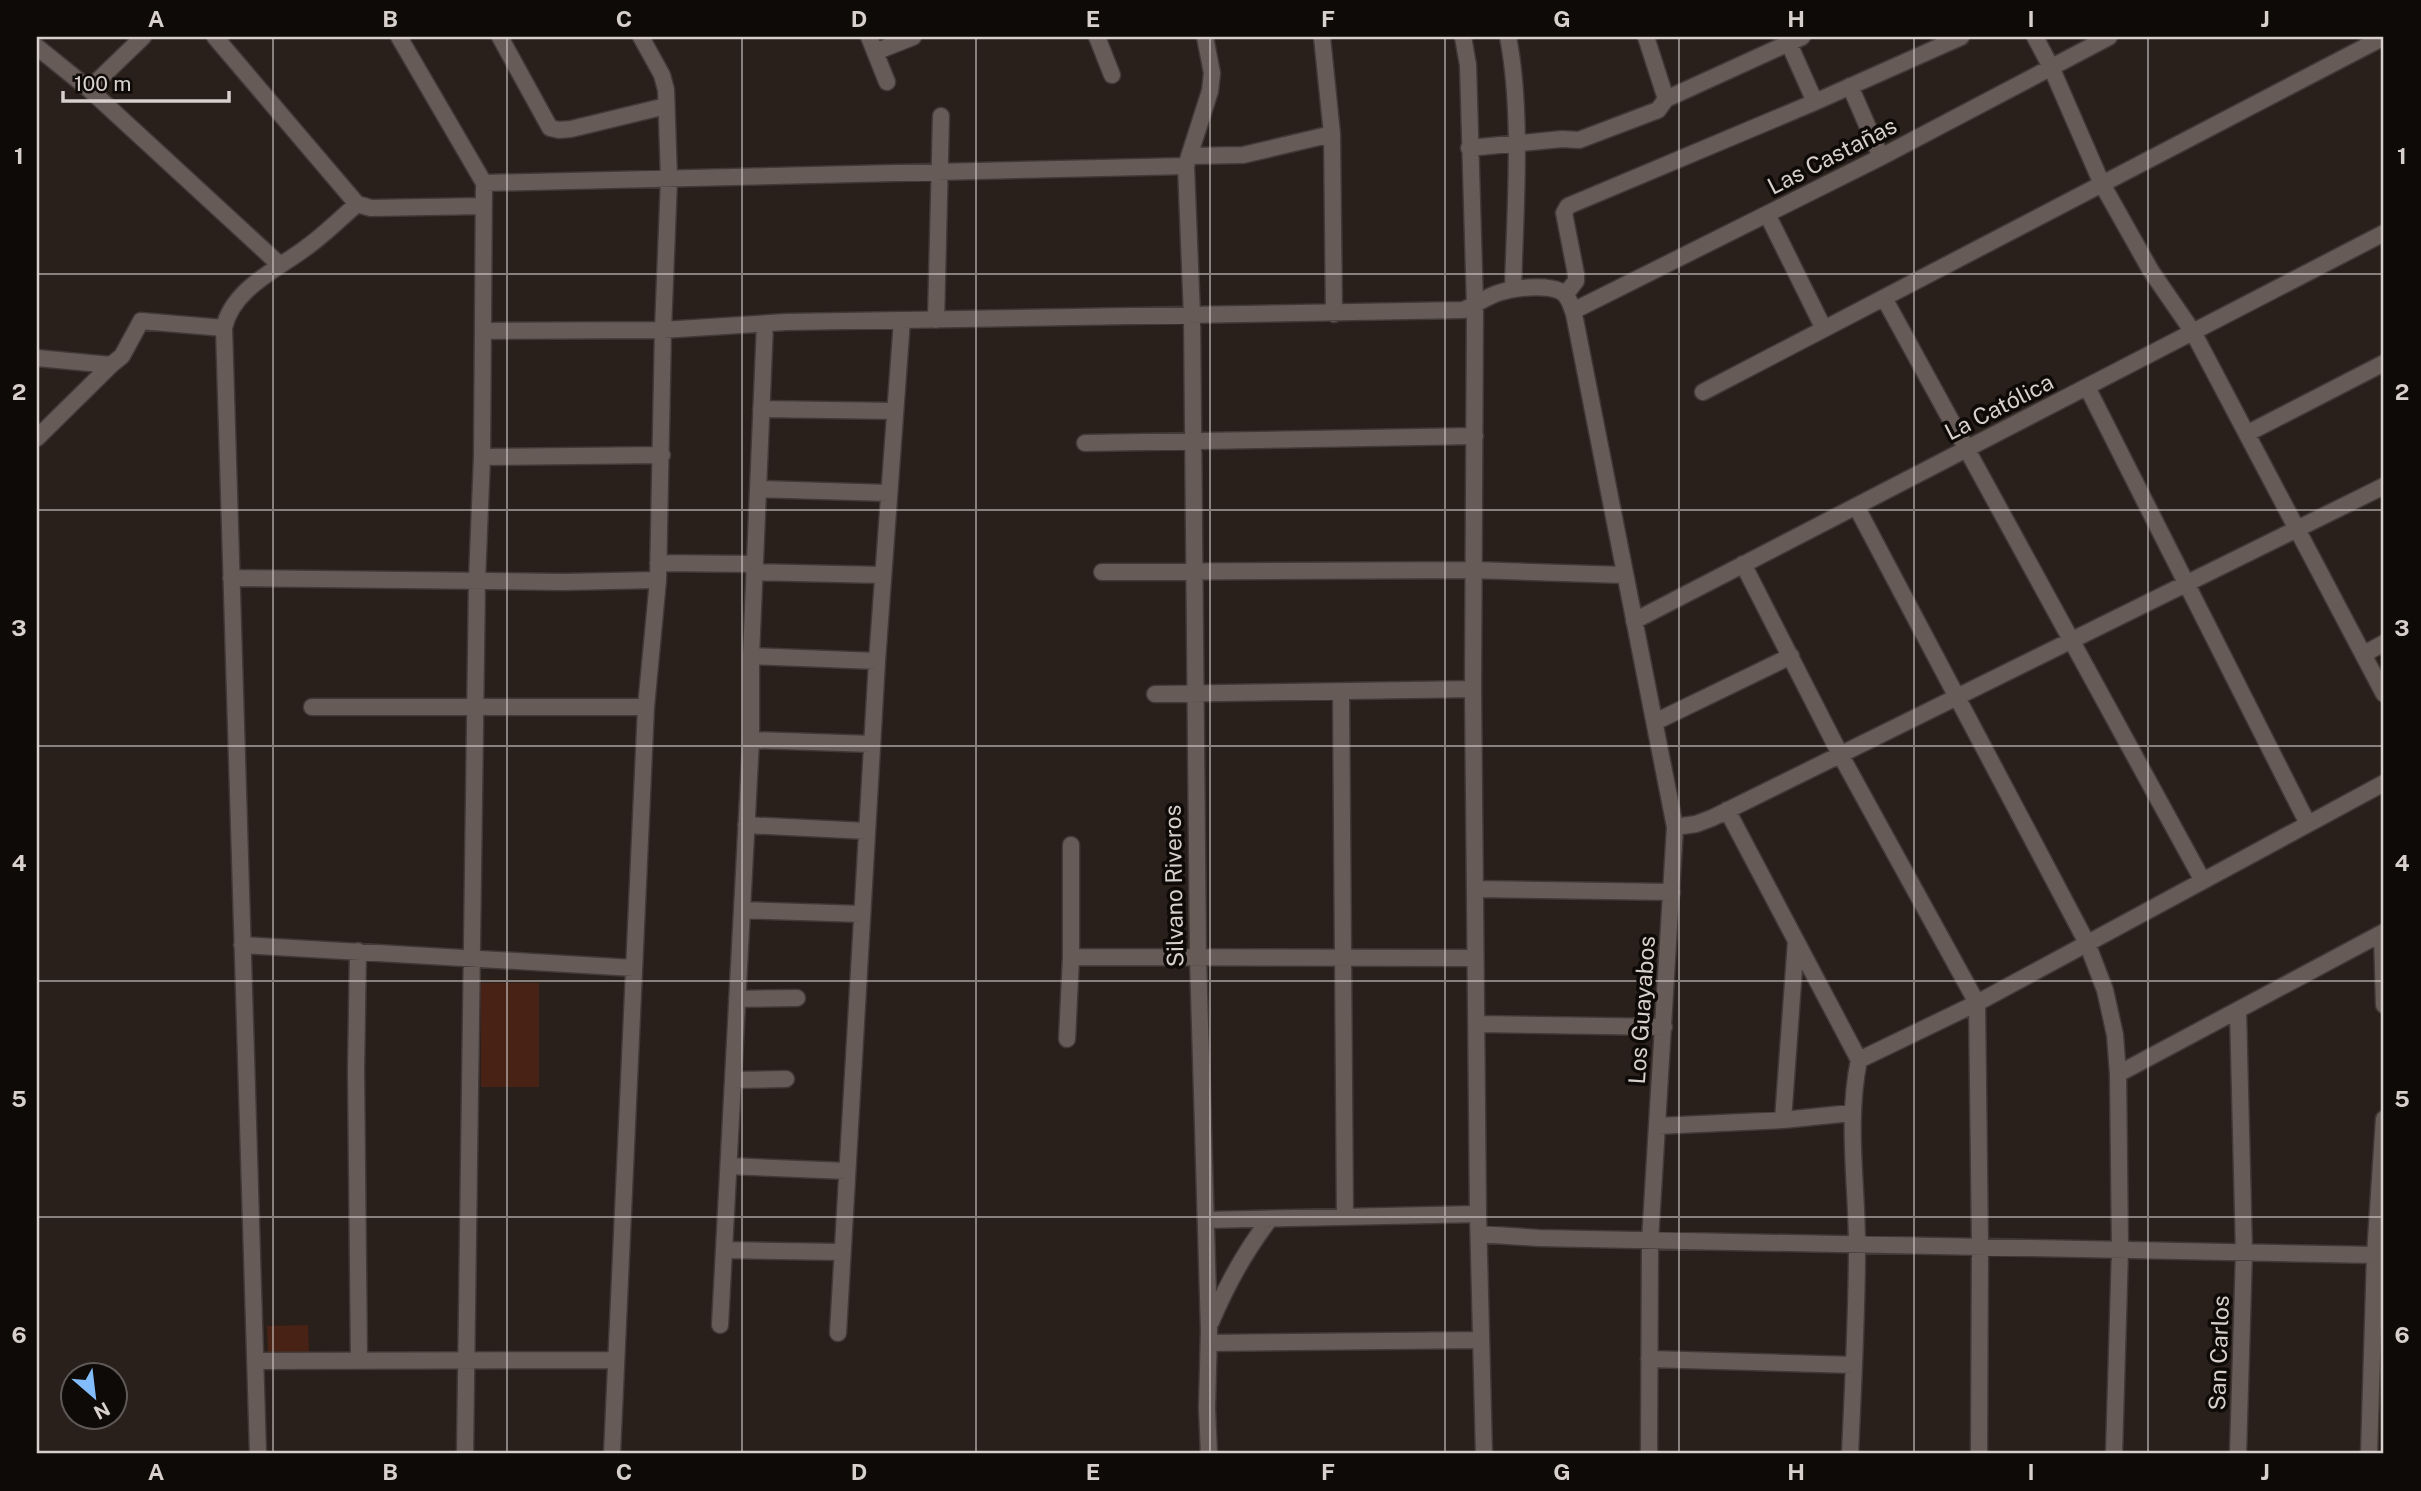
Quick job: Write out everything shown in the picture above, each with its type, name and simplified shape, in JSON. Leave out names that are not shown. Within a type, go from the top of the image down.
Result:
[{"type":"street","points":[[89,89],[143,37]]},
{"type":"street","points":[[215,37],[357,204],[371,208],[483,206]]},
{"type":"street","points":[[399,37],[484,183],[465,1454]]},
{"type":"street","points":[[500,37],[550,128],[571,129],[666,106]]},
{"type":"street","points":[[612,1454],[646,708],[658,580],[669,178],[666,90],[662,75],[641,37]]},
{"type":"street","points":[[887,82],[872,44],[913,37]]},
{"type":"street","points":[[1097,37],[1112,75]]},
{"type":"street","points":[[1187,161],[1210,91],[1212,73],[1205,37]]},
{"type":"street","points":[[1322,37],[1332,134],[1334,314]]},
{"type":"street","points":[[1463,37],[1468,65],[1475,306],[1475,958],[1484,1454]]},
{"type":"street","points":[[1508,37],[1512,57],[1516,144],[1513,289]]},
{"type":"street","points":[[1646,37],[1666,99]]},
{"type":"street","points":[[483,331],[663,330],[902,320],[1463,310],[1488,297],[1513,289],[1558,290],[1565,295],[1576,281],[1564,213],[1569,205],[1815,102],[1961,37]]},
{"type":"street","points":[[2035,37],[2051,67],[2102,184],[2151,271],[2193,332],[2384,694]]},
{"type":"street","name":"Las Castañas","points":[[1573,311],[1881,157],[2109,37]]},
{"type":"street","points":[[1703,392],[2384,37]]},
{"type":"street","points":[[1469,148],[1562,139],[1579,140],[1658,110],[1666,99],[1792,39],[1815,102]]},
{"type":"street","points":[[37,47],[89,89],[280,265]]},
{"type":"street","points":[[1850,86],[1881,157]]},
{"type":"street","points":[[936,320],[942,116]]},
{"type":"street","points":[[484,183],[939,172],[1187,161],[1244,155],[1332,134]]},
{"type":"street","name":"Silvano Riveros","points":[[1187,161],[1192,316],[1191,441],[1198,957],[1209,1336],[1209,1454]]},
{"type":"street","points":[[258,1454],[224,328],[227,313],[239,297],[308,246],[357,204]]},
{"type":"street","points":[[1767,214],[1824,330]]},
{"type":"street","name":"La Católica","points":[[1634,621],[2384,233]]},
{"type":"street","name":"Los Guayabos","points":[[1565,295],[1573,311],[1675,827],[1650,1241],[1649,1454]]},
{"type":"street","points":[[1884,299],[2203,881]]},
{"type":"street","points":[[838,1333],[877,661],[902,320]]},
{"type":"street","points":[[37,438],[122,356],[141,321],[224,328]]},
{"type":"street","points":[[720,1325],[751,740],[751,656],[765,324]]},
{"type":"street","points":[[37,358],[111,365]]},
{"type":"street","points":[[2248,433],[2384,363]]},
{"type":"street","points":[[2087,387],[2308,824]]},
{"type":"street","points":[[761,409],[895,411]]},
{"type":"street","points":[[1085,443],[1475,436]]},
{"type":"street","points":[[482,457],[662,454]]},
{"type":"street","points":[[1675,827],[1696,824],[1727,810],[2384,486]]},
{"type":"street","points":[[758,489],[889,493]]},
{"type":"street","points":[[1856,506],[2087,943],[2105,990],[2115,1035],[2118,1074],[2120,1249],[2114,1454]]},
{"type":"street","points":[[658,563],[883,575]]},
{"type":"street","points":[[1744,564],[1840,754],[1977,1003],[1979,1454]]},
{"type":"street","points":[[1102,572],[1474,570],[1624,575]]},
{"type":"street","points":[[231,578],[658,580]]},
{"type":"street","points":[[2364,654],[2384,643]]},
{"type":"street","points":[[751,656],[877,661]]},
{"type":"street","points":[[1655,722],[1791,656]]},
{"type":"street","points":[[1155,694],[1473,689]]},
{"type":"street","points":[[1341,692],[1345,1217]]},
{"type":"street","points":[[312,707],[646,708]]},
{"type":"street","points":[[751,740],[872,744]]},
{"type":"street","points":[[1859,1060],[1977,1003],[2384,785]]},
{"type":"street","points":[[1727,810],[1859,1060],[1851,1113],[1857,1245],[1850,1454]]},
{"type":"street","points":[[746,825],[867,831]]},
{"type":"street","points":[[1067,1039],[1071,957],[1071,845]]},
{"type":"street","points":[[1476,889],[1672,892]]},
{"type":"street","points":[[742,910],[862,914]]},
{"type":"street","points":[[2118,1074],[2383,933],[2384,1005]]},
{"type":"street","points":[[1783,1121],[1796,939]]},
{"type":"street","points":[[242,944],[634,968]]},
{"type":"street","points":[[358,951],[356,1070],[359,1360]]},
{"type":"street","points":[[1071,957],[1475,958]]},
{"type":"street","points":[[737,999],[797,998]]},
{"type":"street","name":"San Carlos","points":[[2238,1010],[2245,1252],[2238,1454]]},
{"type":"street","points":[[1478,1024],[1664,1027]]},
{"type":"street","points":[[733,1080],[786,1079]]},
{"type":"street","points":[[1657,1126],[1783,1121],[1851,1113]]},
{"type":"street","points":[[2368,1454],[2377,1388],[2375,1255],[2384,1119]]},
{"type":"street","points":[[729,1166],[847,1171]]},
{"type":"street","points":[[1206,1220],[1478,1214]]},
{"type":"street","points":[[1270,1219],[1249,1246],[1226,1287],[1209,1336],[1480,1340]]},
{"type":"street","points":[[1479,1234],[1650,1241],[2375,1255]]},
{"type":"street","points":[[724,1250],[842,1252]]},
{"type":"street","points":[[1649,1359],[1854,1365]]},
{"type":"street","points":[[255,1361],[615,1360]]},
{"type":"shaded area","points":[[481,983],[539,983],[539,1087],[481,1087]]},
{"type":"shaded area","points":[[308,1325],[309,1352],[268,1353],[267,1326]]}]
